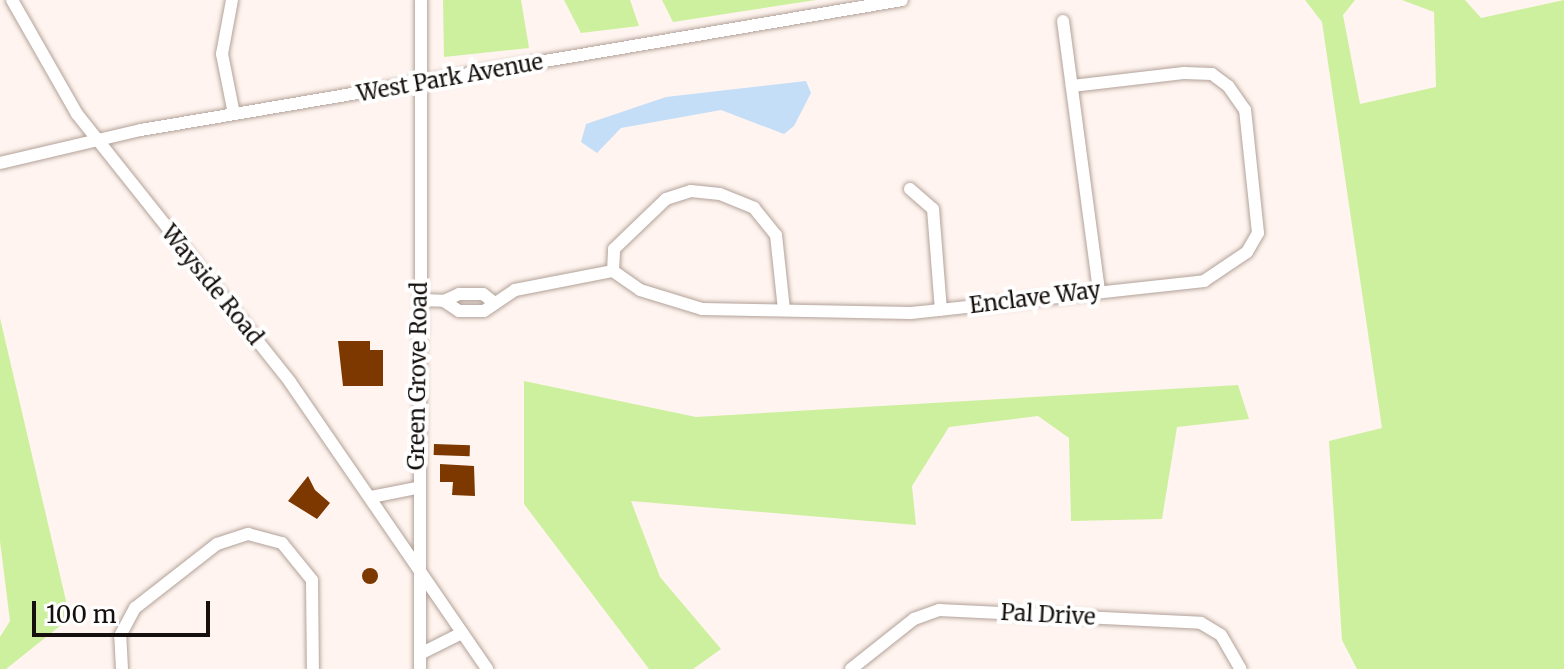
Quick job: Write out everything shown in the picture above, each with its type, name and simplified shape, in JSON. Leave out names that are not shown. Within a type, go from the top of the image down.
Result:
[{"type":"street","name":"Wayside Road","points":[[12,0],[96,140],[290,382],[487,669]]},
{"type":"street","points":[[232,0],[222,54],[234,114]]},
{"type":"street","name":"Green Grove Road","points":[[420,669],[417,488],[421,0]]},
{"type":"street","name":"West Park Avenue","points":[[0,163],[96,140],[234,114],[902,0]]},
{"type":"street","points":[[1063,21],[1099,290]]},
{"type":"street","name":"Enclave Way","points":[[613,271],[640,290],[702,309],[941,310],[1099,290],[1204,281],[1247,252],[1258,233],[1245,110],[1212,74],[1072,86]]},
{"type":"street","points":[[910,189],[933,209],[941,310]]},
{"type":"street","points":[[420,300],[444,301],[459,311],[484,311],[492,301],[515,290],[613,271],[614,249],[666,199],[691,191],[720,194],[754,208],[776,235],[784,310]]},
{"type":"street","points":[[371,497],[417,488]]},
{"type":"street","points":[[122,669],[120,636],[135,608],[217,544],[248,534],[282,543],[312,580],[313,669]]},
{"type":"street","name":"Pal Drive","points":[[851,669],[914,619],[939,610],[1201,623],[1221,635],[1241,669]]},
{"type":"street","points":[[420,654],[462,633]]},
{"type":"green space","points":[[443,0],[521,0],[529,48],[444,57]]},
{"type":"green space","points":[[564,0],[630,0],[639,26],[581,33]]},
{"type":"green space","points":[[662,0],[816,0],[673,22]]},
{"type":"green space","points":[[1305,0],[1355,0],[1343,15],[1360,104],[1436,87],[1434,12],[1402,0],[1465,0],[1481,18],[1564,0],[1564,669],[1357,669],[1342,640],[1329,441],[1382,428],[1322,22]]},
{"type":"green space","points":[[0,318],[70,618],[6,669],[0,669],[0,637],[10,621],[0,541]]},
{"type":"green space","points":[[524,381],[696,417],[1238,385],[1249,419],[1177,427],[1162,519],[1071,521],[1069,438],[1038,416],[949,427],[912,486],[916,525],[631,501],[660,577],[721,649],[693,669],[649,669],[524,504]]},
{"type":"water","points":[[806,81],[811,93],[794,126],[784,134],[721,110],[621,128],[597,153],[581,142],[586,124],[666,97]]},
{"type":"building","points":[[338,341],[370,341],[370,350],[383,350],[383,386],[343,386]]},
{"type":"building","points":[[434,444],[470,445],[470,456],[434,455]]},
{"type":"building","points":[[440,464],[474,466],[475,496],[452,495],[453,482],[440,482]]},
{"type":"building","points":[[308,476],[315,490],[330,503],[317,519],[288,501]]},
{"type":"building","points":[[370,568],[376,570],[376,582],[370,584],[364,582],[362,576],[364,570]]}]
